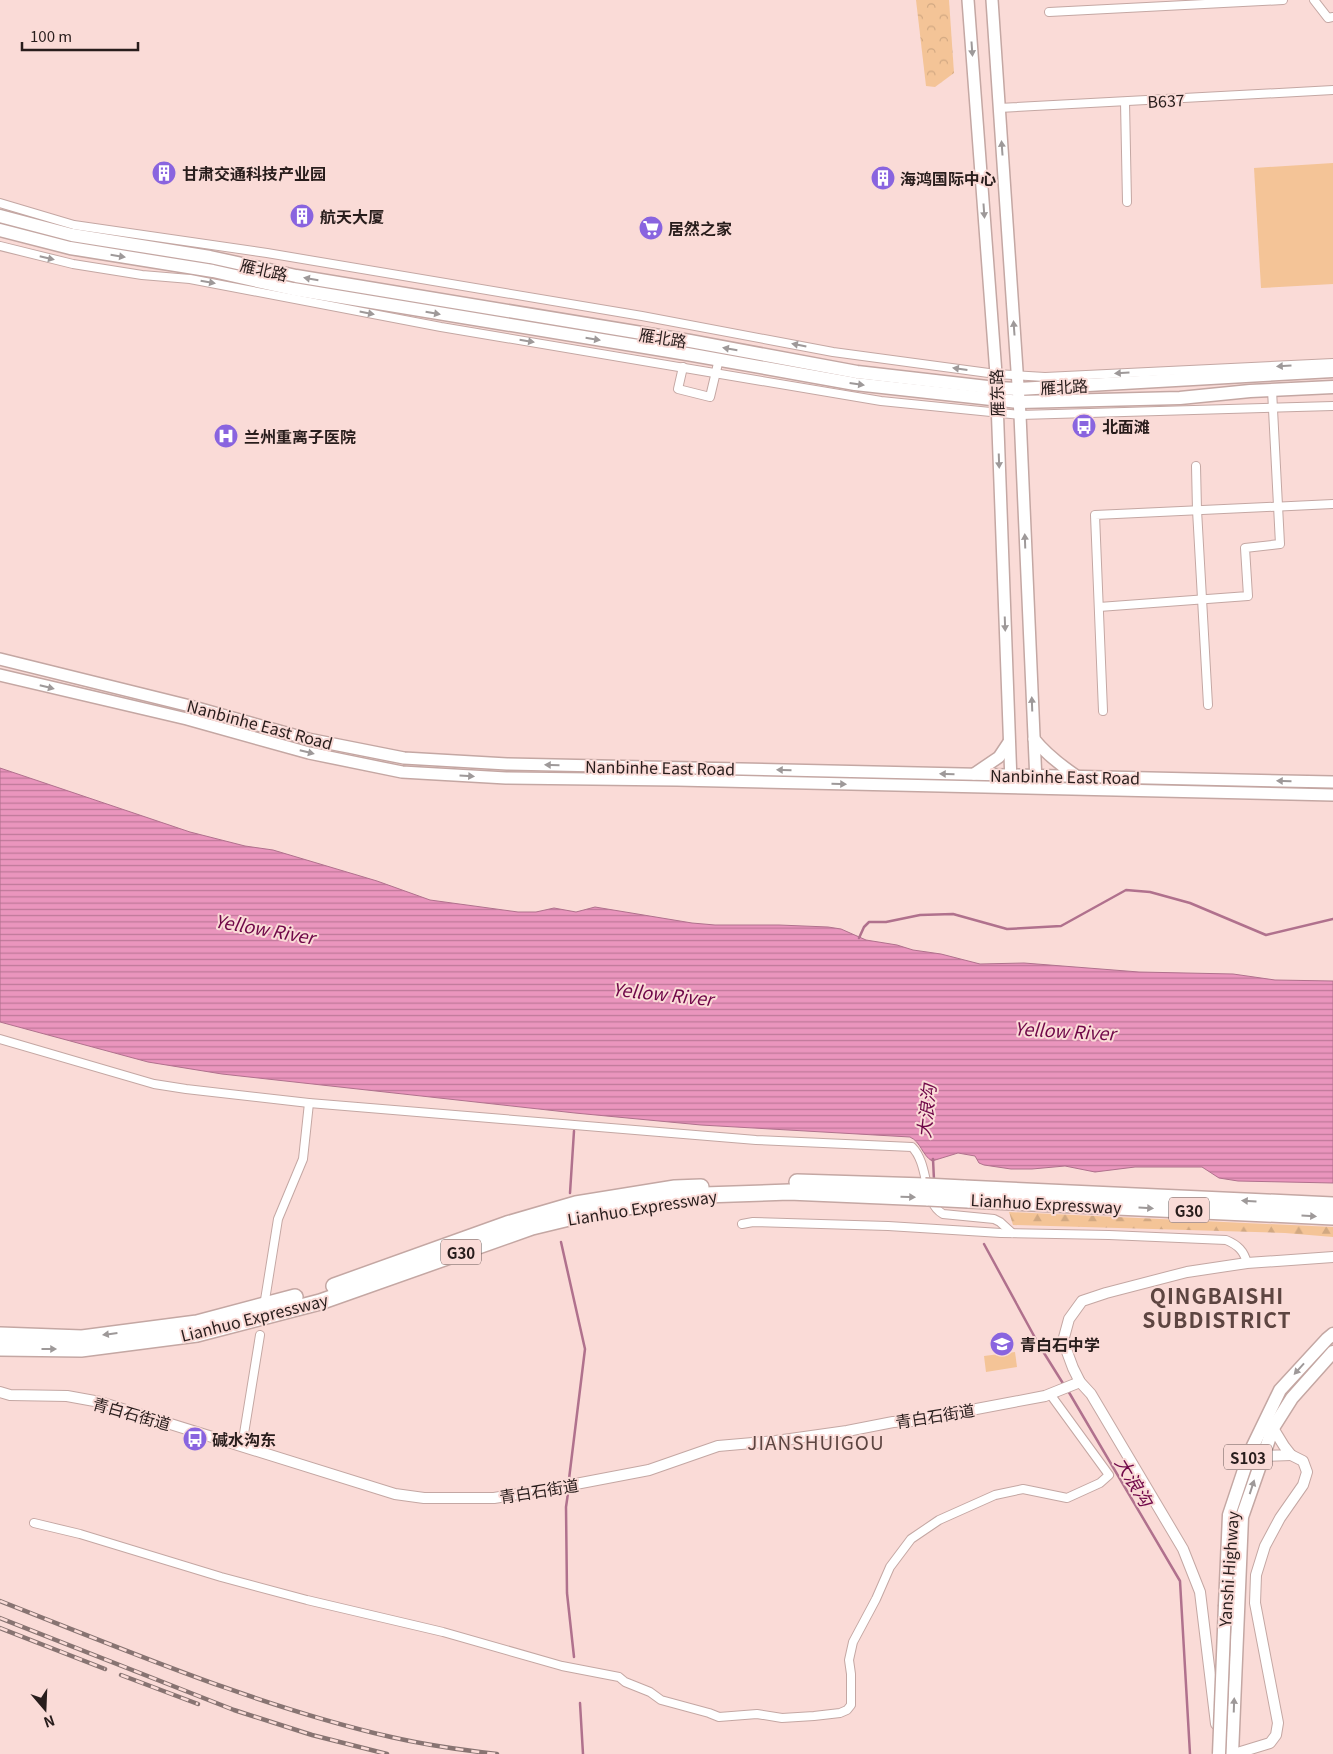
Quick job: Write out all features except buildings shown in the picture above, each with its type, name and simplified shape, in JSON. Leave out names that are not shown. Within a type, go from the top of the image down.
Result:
[{"type":"highway","name":"Lianhuo Expressway","points":[[0,1335],[82,1338],[197,1323],[319,1291],[507,1224],[585,1202],[675,1188],[790,1182],[1333,1217]]},
{"type":"highway","name":"Lianhuo Expressway","points":[[0,1348],[81,1349],[197,1334],[320,1302],[532,1227],[603,1211],[704,1195],[790,1192],[927,1192]]},
{"type":"highway","name":"Lianhuo Expressway","points":[[966,1194],[1333,1205]]},
{"type":"main road","name":"雁东路","points":[[968,0],[996,374],[1011,787]]},
{"type":"main road","name":"雁东路","points":[[992,0],[1019,408],[1036,787]]},
{"type":"main road","name":"雁北路","points":[[0,216],[72,235],[210,257],[296,276],[996,394],[1019,408],[1333,387]]},
{"type":"main road","name":"雁北路","points":[[0,230],[70,248],[213,271],[293,289],[856,384],[996,394],[1017,383],[1333,371]]},
{"type":"main road","name":"Nanbinhe East Road","points":[[0,658],[190,706],[308,739],[404,758],[507,764],[1035,774],[1333,782]]},
{"type":"main road","name":"Nanbinhe East Road","points":[[0,675],[187,719],[309,753],[402,772],[506,778],[1036,787],[1333,795]]},
{"type":"main road","points":[[1034,739],[1044,753],[1077,776]]},
{"type":"main road","points":[[974,774],[999,757],[1009,742]]},
{"type":"main road","points":[[677,780],[680,767]]},
{"type":"main road","name":"Yanshi Highway","points":[[1219,1754],[1229,1515],[1250,1452],[1280,1390],[1333,1334]]},
{"type":"main road","name":"Yanshi Highway","points":[[1233,1754],[1242,1517],[1273,1428],[1292,1398],[1333,1352]]},
{"type":"street","points":[[1049,12],[1142,3],[1283,0]]},
{"type":"street","points":[[1314,0],[1328,18],[1333,17]]},
{"type":"street","name":"B637","points":[[999,108],[1333,90]]},
{"type":"street","points":[[1125,102],[1128,202]]},
{"type":"street","points":[[0,203],[74,225],[267,253],[642,316],[833,352],[996,374],[1017,383],[1046,377],[1333,363]]},
{"type":"street","points":[[0,246],[74,264],[142,275],[190,279],[441,327],[881,400],[996,413],[1019,408],[1273,408],[1333,406]]},
{"type":"street","points":[[683,367],[678,389],[710,397],[719,360]]},
{"type":"street","points":[[1099,607],[1248,596],[1244,548],[1280,544],[1272,390]]},
{"type":"street","points":[[1196,466],[1208,705]]},
{"type":"street","points":[[1103,711],[1095,515],[1333,504]]},
{"type":"street","points":[[0,1039],[154,1084],[309,1103],[756,1140],[912,1147],[917,1153],[924,1171],[932,1205],[937,1210],[943,1214],[994,1219],[1000,1222],[1012,1234]]},
{"type":"street","points":[[265,1300],[278,1219],[303,1159],[309,1103]]},
{"type":"street","points":[[742,1224],[753,1222],[878,1226],[1012,1234],[1109,1235],[1226,1240],[1240,1248],[1245,1255],[1247,1263]]},
{"type":"street","name":"Yanshi Highway","points":[[1219,1754],[1200,1592],[1183,1549],[1091,1394],[1076,1383],[1073,1368],[1063,1341],[1069,1319],[1082,1300],[1187,1272],[1247,1263],[1333,1257]]},
{"type":"street","points":[[242,1446],[260,1335]]},
{"type":"street","name":"青白石街道","points":[[0,1392],[10,1395],[67,1396],[100,1402],[395,1494],[424,1498],[494,1498],[649,1470],[718,1446],[776,1441],[847,1431],[893,1422],[914,1421],[1053,1392],[1076,1383]]},
{"type":"street","points":[[34,1523],[80,1534],[297,1598],[443,1632],[562,1666],[619,1677],[662,1700],[709,1712],[719,1717],[757,1714],[782,1718],[833,1714],[847,1710],[851,1705],[849,1660],[853,1642],[876,1599],[890,1567],[911,1539],[939,1520],[995,1495],[1023,1489],[1067,1498],[1109,1476],[1053,1392]]},
{"type":"street","points":[[1233,1754],[1270,1743],[1276,1735],[1278,1724],[1255,1603],[1256,1574],[1265,1546],[1280,1518],[1303,1485],[1307,1472],[1304,1461],[1292,1454],[1284,1446],[1273,1428]]},
{"type":"street","points":[[1263,1456],[1292,1454]]},
{"type":"green space","points":[[916,0],[949,0],[954,73],[935,87],[926,86]]},
{"type":"green space","points":[[1333,163],[1333,284],[1261,288],[1254,168]]},
{"type":"green space","points":[[1009,1212],[1333,1227],[1333,1237],[1285,1233],[1013,1225]]},
{"type":"green space","points":[[1015,1352],[1017,1367],[986,1372],[984,1356]]},
{"type":"water","name":"Yellow River","points":[[0,768],[190,832],[245,846],[273,850],[377,881],[430,900],[518,912],[536,912],[554,908],[576,912],[595,907],[715,925],[828,927],[841,929],[866,940],[941,954],[980,964],[1024,963],[1139,972],[1233,974],[1275,980],[1333,981],[1333,1183],[1238,1181],[1219,1178],[1202,1167],[1135,1167],[1095,1172],[1065,1166],[1011,1169],[984,1165],[979,1163],[975,1156],[958,1153],[932,1161],[917,1142],[910,1137],[701,1125],[222,1074],[148,1062],[0,1022]]},
{"type":"waterway","points":[[859,938],[864,927],[869,922],[886,922],[920,915],[953,914],[1007,929],[1061,926],[1126,890],[1150,892],[1190,903],[1266,935],[1333,919]]},
{"type":"waterway","points":[[570,1193],[574,1131]]},
{"type":"waterway","name":"大浪沟","points":[[933,1159],[934,1180]]},
{"type":"waterway","points":[[561,1242],[585,1349],[569,1479]]},
{"type":"waterway","name":"大浪沟","points":[[984,1244],[1039,1345],[1064,1385]]},
{"type":"waterway","name":"大浪沟","points":[[1067,1389],[1180,1581],[1190,1754]]},
{"type":"waterway","points":[[568,1493],[566,1507],[567,1593],[574,1657]]},
{"type":"waterway","points":[[580,1703],[583,1754]]},
{"type":"railway","points":[[0,1601],[193,1676],[291,1710],[404,1740],[497,1754]]},
{"type":"railway","points":[[0,1618],[234,1710],[312,1735],[387,1754]]},
{"type":"railway","points":[[0,1628],[105,1669]]},
{"type":"railway","points":[[121,1675],[198,1704]]},
{"type":"place","name":"甘肃交通科技产业园","points":[[164,173]]},
{"type":"place","name":"海鸿国际中心","points":[[883,178]]},
{"type":"place","name":"航天大厦","points":[[302,216]]},
{"type":"place","name":"居然之家","points":[[651,228]]},
{"type":"place","name":"北面滩","points":[[1084,426]]},
{"type":"place","name":"兰州重离子医院","points":[[226,436]]},
{"type":"place","name":"青白石中学","points":[[1002,1344]]},
{"type":"place","name":"碱水沟东","points":[[195,1439]]},
{"type":"district","name":"QINGBAISHI SUBDISTRICT","points":[[1217,1307]]},
{"type":"district","name":"JIANSHUIGOU","points":[[816,1441]]}]
